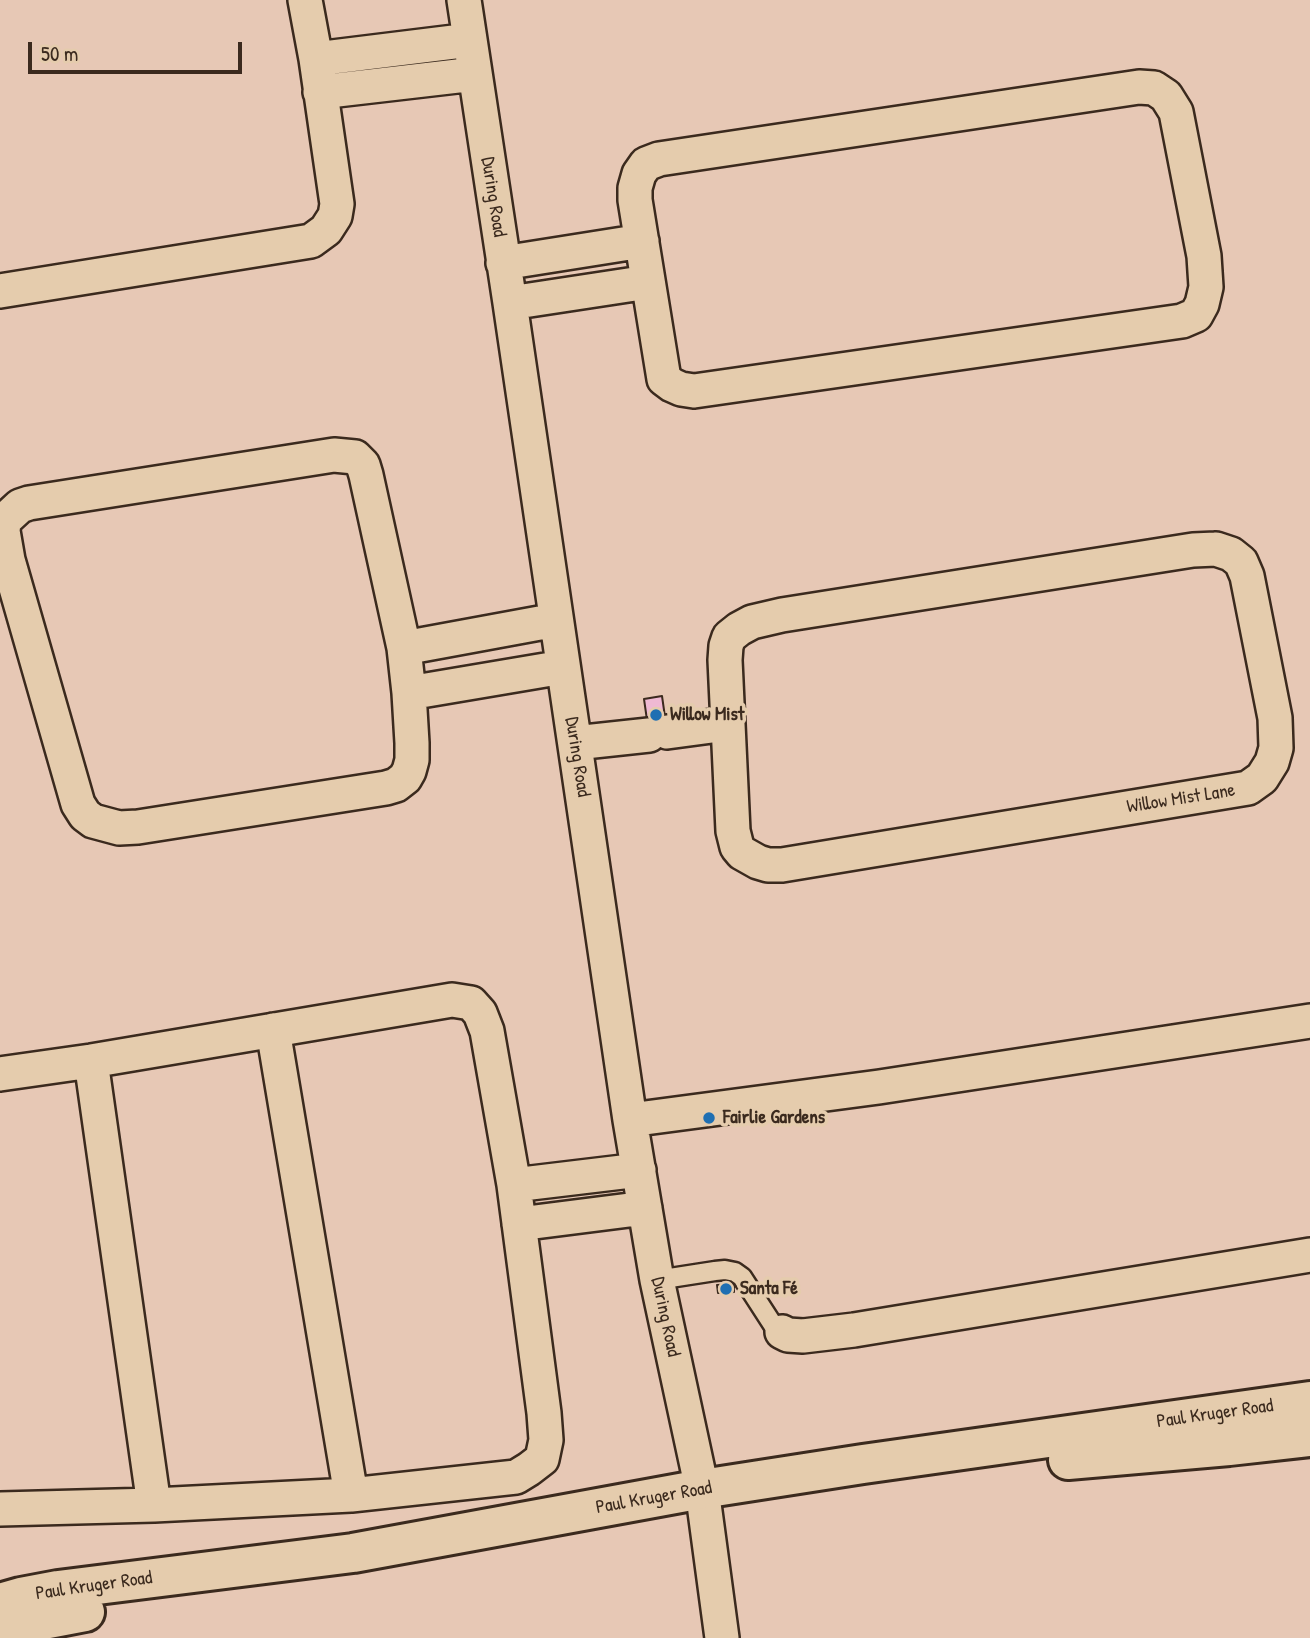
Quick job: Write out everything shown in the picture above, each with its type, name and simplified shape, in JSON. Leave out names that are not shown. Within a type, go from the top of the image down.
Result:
[{"type":"street","points":[[0,291],[312,241],[326,230],[335,216],[337,204],[305,0]]},
{"type":"street","name":"During Road","points":[[464,0],[630,1120],[657,1280],[704,1501],[722,1638]]},
{"type":"street","points":[[316,59],[470,40]]},
{"type":"street","points":[[320,92],[475,74]]},
{"type":"street","points":[[1139,87],[1154,89],[1166,96],[1176,112],[1204,256],[1206,287],[1196,315],[1182,321],[694,391],[681,389],[664,379],[642,241],[635,188],[639,174],[646,164],[659,159],[1139,87]]},
{"type":"street","points":[[503,263],[642,241]]},
{"type":"street","points":[[510,303],[648,282]]},
{"type":"street","points":[[334,455],[355,457],[363,465],[366,475],[404,648],[412,761],[405,778],[396,785],[138,827],[119,828],[93,821],[78,804],[8,560],[4,522],[13,510],[29,503],[334,455]]},
{"type":"street","name":"Willow Mist Lane","points":[[1216,549],[1231,554],[1241,562],[1248,576],[1277,736],[1272,762],[1262,778],[1248,788],[782,865],[768,865],[742,853],[734,839],[727,724],[726,646],[729,637],[752,622],[1193,550],[1216,549]]},
{"type":"street","points":[[404,648],[556,620]]},
{"type":"street","points":[[409,693],[563,667]]},
{"type":"street","points":[[575,743],[727,724]]},
{"type":"street","points":[[0,1074],[452,1000],[471,1003],[480,1013],[487,1031],[514,1185],[546,1440],[542,1459],[516,1476],[351,1494],[0,1509]]},
{"type":"street","points":[[630,1120],[879,1087],[1310,1021]]},
{"type":"street","points":[[273,1030],[351,1494]]},
{"type":"street","points":[[90,1061],[154,1504]]},
{"type":"street","points":[[514,1185],[639,1170]]},
{"type":"street","points":[[519,1224],[645,1208]]},
{"type":"street","points":[[782,1332],[803,1336],[854,1329],[1310,1255]]},
{"type":"street","name":"Paul Kruger Road","points":[[0,1632],[38,1621],[86,1620],[565,1538],[704,1501],[891,1460],[1310,1401]]},
{"type":"street","name":"Paul Kruger Road","points":[[0,1603],[58,1590],[354,1553],[704,1501],[832,1491],[938,1478],[1018,1464],[1310,1437]]},
{"type":"lane","points":[[657,1280],[715,1271],[735,1272],[742,1277],[774,1325],[782,1332]]},
{"type":"building","name":"Willow Mist","points":[[662,696],[669,745],[651,748],[644,699]]},
{"type":"building","name":"Santa Fé","points":[[734,1284],[734,1292],[718,1293],[717,1285]]},
{"type":"place","name":"Willow Mist","points":[[656,715]]},
{"type":"place","name":"Fairlie Gardens","points":[[709,1118]]},
{"type":"place","name":"Santa Fé","points":[[726,1289]]}]
